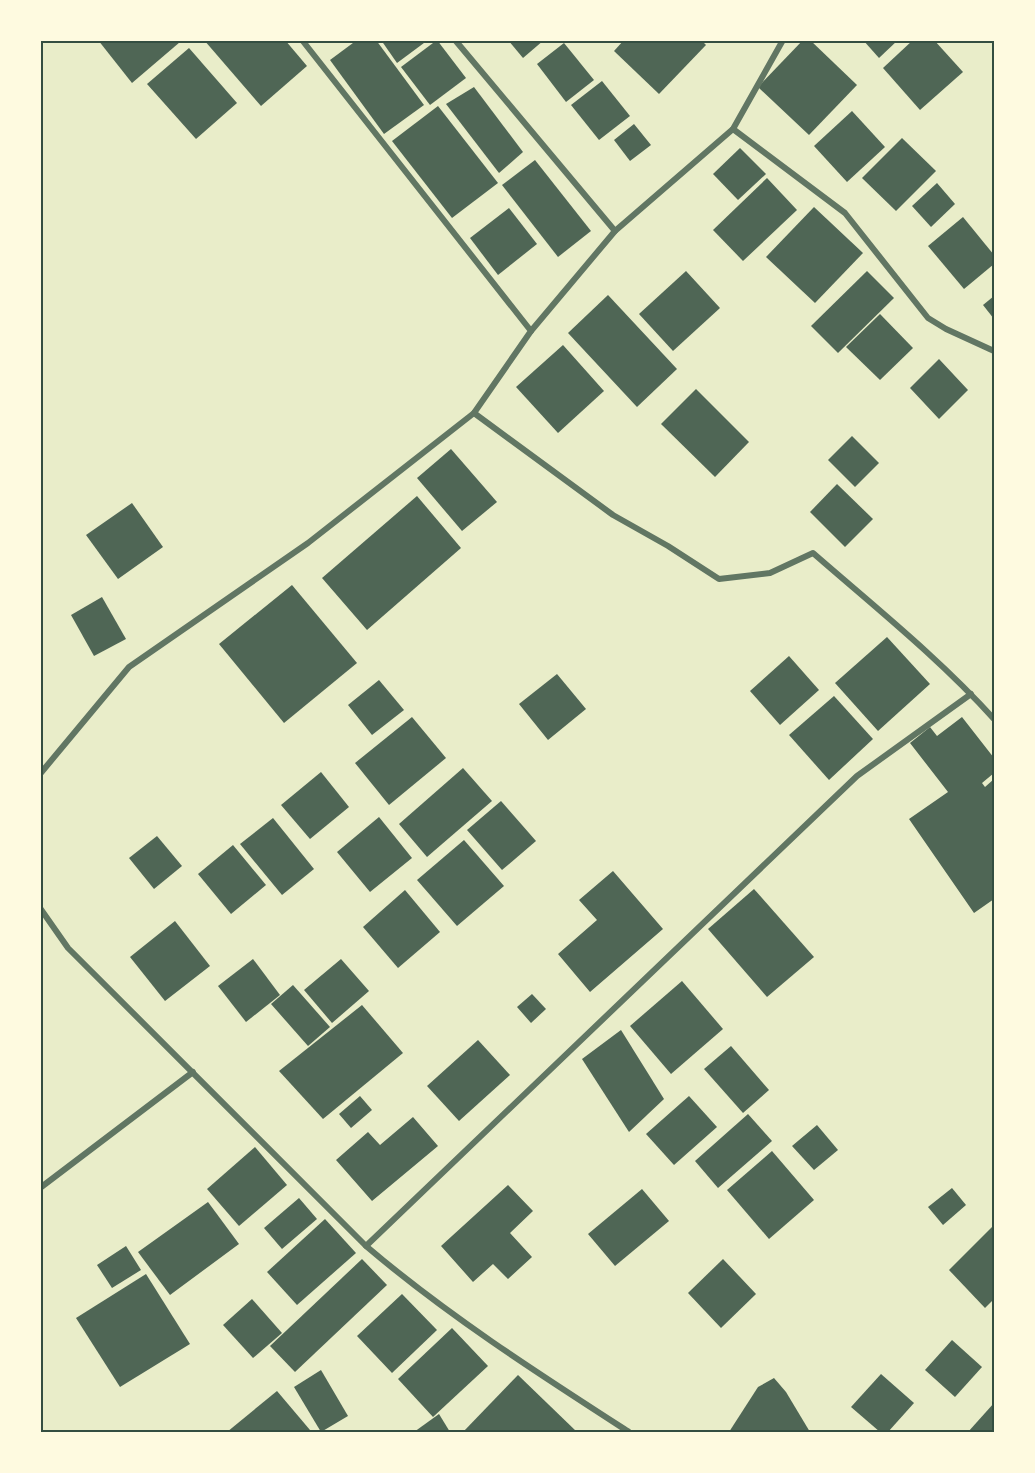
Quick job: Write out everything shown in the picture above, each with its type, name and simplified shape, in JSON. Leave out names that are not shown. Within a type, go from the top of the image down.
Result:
[{"type":"street","points":[[302,40],[531,332]]},
{"type":"street","points":[[455,40],[615,231]]},
{"type":"street","points":[[40,774],[129,667],[308,543],[474,413],[531,332],[615,231],[733,129],[783,40]]},
{"type":"street","points":[[733,129],[845,213],[928,318],[994,351]]},
{"type":"street","points":[[474,413],[613,515],[668,546],[719,579],[770,573],[813,553],[972,694],[994,719]]},
{"type":"street","points":[[366,1246],[857,776],[972,694]]},
{"type":"street","points":[[40,908],[68,948],[366,1246],[428,1295],[544,1377],[629,1432]]},
{"type":"street","points":[[40,1188],[193,1072]]},
{"type":"building","points":[[98,40],[178,40],[180,42],[132,83]]},
{"type":"building","points":[[204,40],[285,40],[307,66],[261,106]]},
{"type":"building","points":[[357,40],[376,40],[424,105],[384,134],[330,60]]},
{"type":"building","points":[[381,40],[428,40],[397,63]]},
{"type":"building","points":[[437,40],[466,78],[430,105],[401,67]]},
{"type":"building","points":[[508,40],[544,40],[523,58]]},
{"type":"building","points":[[624,40],[701,40],[706,45],[659,94],[614,51]]},
{"type":"building","points":[[803,40],[810,40],[857,85],[809,135],[758,87]]},
{"type":"building","points":[[863,40],[898,40],[879,58]]},
{"type":"building","points":[[913,40],[934,40],[963,72],[920,110],[883,68]]},
{"type":"building","points":[[564,43],[594,80],[566,102],[537,64]]},
{"type":"building","points":[[189,48],[237,103],[196,139],[147,84]]},
{"type":"building","points":[[602,81],[630,116],[599,140],[571,105]]},
{"type":"building","points":[[474,87],[523,152],[499,173],[446,104]]},
{"type":"building","points":[[438,106],[498,183],[452,218],[392,141]]},
{"type":"building","points":[[852,111],[885,147],[847,182],[814,146]]},
{"type":"building","points":[[634,124],[651,145],[630,161],[614,140]]},
{"type":"building","points":[[902,138],[936,171],[896,211],[862,178]]},
{"type":"building","points":[[740,148],[766,174],[738,200],[713,174]]},
{"type":"building","points":[[535,160],[591,231],[558,257],[502,185]]},
{"type":"building","points":[[767,178],[797,210],[743,261],[713,230]]},
{"type":"building","points":[[937,183],[955,204],[931,227],[912,206]]},
{"type":"building","points":[[814,207],[863,253],[815,303],[766,257]]},
{"type":"building","points":[[509,208],[537,244],[498,275],[470,238]]},
{"type":"building","points":[[963,217],[994,255],[994,264],[964,289],[928,246]]},
{"type":"building","points":[[686,271],[720,308],[673,351],[639,314]]},
{"type":"building","points":[[867,271],[894,298],[838,353],[811,326]]},
{"type":"building","points":[[608,295],[677,369],[637,407],[568,333]]},
{"type":"building","points":[[994,296],[994,319],[983,305]]},
{"type":"building","points":[[880,314],[913,348],[880,380],[846,347]]},
{"type":"building","points":[[563,345],[604,391],[558,433],[516,387]]},
{"type":"building","points":[[939,359],[968,390],[939,419],[910,388]]},
{"type":"building","points":[[696,389],[749,442],[715,477],[661,424]]},
{"type":"building","points":[[852,436],[879,463],[855,487],[828,460]]},
{"type":"building","points":[[451,449],[497,502],[462,531],[417,478]]},
{"type":"building","points":[[837,484],[873,519],[845,547],[810,512]]},
{"type":"building","points":[[417,496],[461,548],[367,630],[322,578]]},
{"type":"building","points":[[132,503],[163,547],[118,579],[86,535]]},
{"type":"building","points":[[292,585],[357,663],[284,723],[219,644]]},
{"type":"building","points":[[102,597],[126,639],[94,656],[71,615]]},
{"type":"building","points":[[887,637],[930,684],[878,731],[835,683]]},
{"type":"building","points":[[789,656],[819,690],[780,725],[750,691]]},
{"type":"building","points":[[557,674],[586,709],[548,740],[519,704]]},
{"type":"building","points":[[379,680],[404,710],[372,735],[348,705]]},
{"type":"building","points":[[834,696],[873,739],[829,780],[789,735]]},
{"type":"building","points":[[412,717],[446,758],[389,805],[355,763]]},
{"type":"building","points":[[962,717],[994,758],[994,773],[982,783],[985,787],[994,779],[994,899],[974,913],[909,819],[948,792],[910,743],[930,727],[937,736]]},
{"type":"building","points":[[463,768],[492,801],[427,857],[399,824]]},
{"type":"building","points":[[321,772],[349,807],[310,839],[281,805]]},
{"type":"building","points":[[501,801],[536,841],[502,870],[467,830]]},
{"type":"building","points":[[379,817],[412,858],[370,892],[337,852]]},
{"type":"building","points":[[273,818],[314,869],[282,895],[240,844]]},
{"type":"building","points":[[157,836],[182,866],[154,889],[129,858]]},
{"type":"building","points":[[464,840],[504,886],[457,926],[417,880]]},
{"type":"building","points":[[233,845],[266,885],[231,914],[198,874]]},
{"type":"building","points":[[613,871],[663,929],[590,992],[558,954],[597,920],[579,900]]},
{"type":"building","points":[[754,889],[814,957],[767,997],[708,929]]},
{"type":"building","points":[[405,890],[440,932],[398,968],[363,927]]},
{"type":"building","points":[[175,921],[210,966],[165,1001],[130,957]]},
{"type":"building","points":[[253,959],[280,995],[246,1022],[218,986]]},
{"type":"building","points":[[341,959],[369,991],[332,1023],[304,990]]},
{"type":"building","points":[[682,981],[723,1029],[671,1074],[630,1026]]},
{"type":"building","points":[[293,985],[330,1027],[308,1046],[271,1004]]},
{"type":"building","points":[[532,994],[546,1009],[531,1023],[517,1007]]},
{"type":"building","points":[[362,1005],[403,1053],[323,1119],[279,1071]]},
{"type":"building","points":[[621,1030],[664,1099],[629,1132],[582,1059]]},
{"type":"building","points":[[478,1040],[510,1075],[459,1121],[427,1086]]},
{"type":"building","points":[[731,1046],[769,1090],[743,1113],[704,1069]]},
{"type":"building","points":[[360,1096],[372,1110],[351,1128],[339,1114]]},
{"type":"building","points":[[689,1096],[717,1127],[674,1165],[646,1134]]},
{"type":"building","points":[[748,1114],[772,1141],[718,1188],[695,1161]]},
{"type":"building","points":[[413,1117],[438,1146],[372,1201],[336,1160],[368,1132],[380,1145]]},
{"type":"building","points":[[817,1125],[838,1150],[814,1170],[792,1146]]},
{"type":"building","points":[[255,1147],[287,1185],[239,1226],[207,1189]]},
{"type":"building","points":[[772,1151],[814,1200],[769,1239],[727,1190]]},
{"type":"building","points":[[508,1185],[533,1211],[510,1233],[532,1257],[508,1279],[493,1264],[473,1282],[441,1246]]},
{"type":"building","points":[[952,1188],[966,1205],[943,1225],[928,1207]]},
{"type":"building","points":[[642,1189],[669,1221],[615,1266],[588,1234]]},
{"type":"building","points":[[299,1198],[317,1219],[282,1249],[264,1228]]},
{"type":"building","points":[[208,1202],[239,1244],[170,1295],[138,1252]]},
{"type":"building","points":[[325,1219],[356,1253],[297,1305],[267,1272]]},
{"type":"building","points":[[994,1225],[994,1299],[985,1308],[949,1270]]},
{"type":"building","points":[[126,1246],[141,1270],[112,1288],[97,1265]]},
{"type":"building","points":[[362,1259],[387,1285],[295,1372],[270,1346]]},
{"type":"building","points":[[723,1259],[756,1294],[721,1328],[688,1293]]},
{"type":"building","points":[[146,1274],[190,1344],[120,1387],[76,1318]]},
{"type":"building","points":[[402,1294],[437,1330],[392,1373],[357,1336]]},
{"type":"building","points":[[252,1299],[282,1333],[253,1358],[223,1325]]},
{"type":"building","points":[[452,1328],[488,1366],[433,1417],[398,1379]]},
{"type":"building","points":[[952,1340],[982,1367],[955,1397],[925,1370]]},
{"type":"building","points":[[321,1370],[348,1416],[321,1432],[294,1387]]},
{"type":"building","points":[[881,1374],[914,1403],[888,1432],[880,1432],[851,1407]]},
{"type":"building","points":[[518,1375],[577,1432],[463,1432]]},
{"type":"building","points":[[774,1378],[786,1392],[810,1432],[729,1432],[758,1387]]},
{"type":"building","points":[[277,1391],[310,1430],[306,1432],[227,1432]]},
{"type":"building","points":[[994,1403],[994,1432],[968,1432]]},
{"type":"building","points":[[439,1414],[450,1432],[414,1432]]}]
